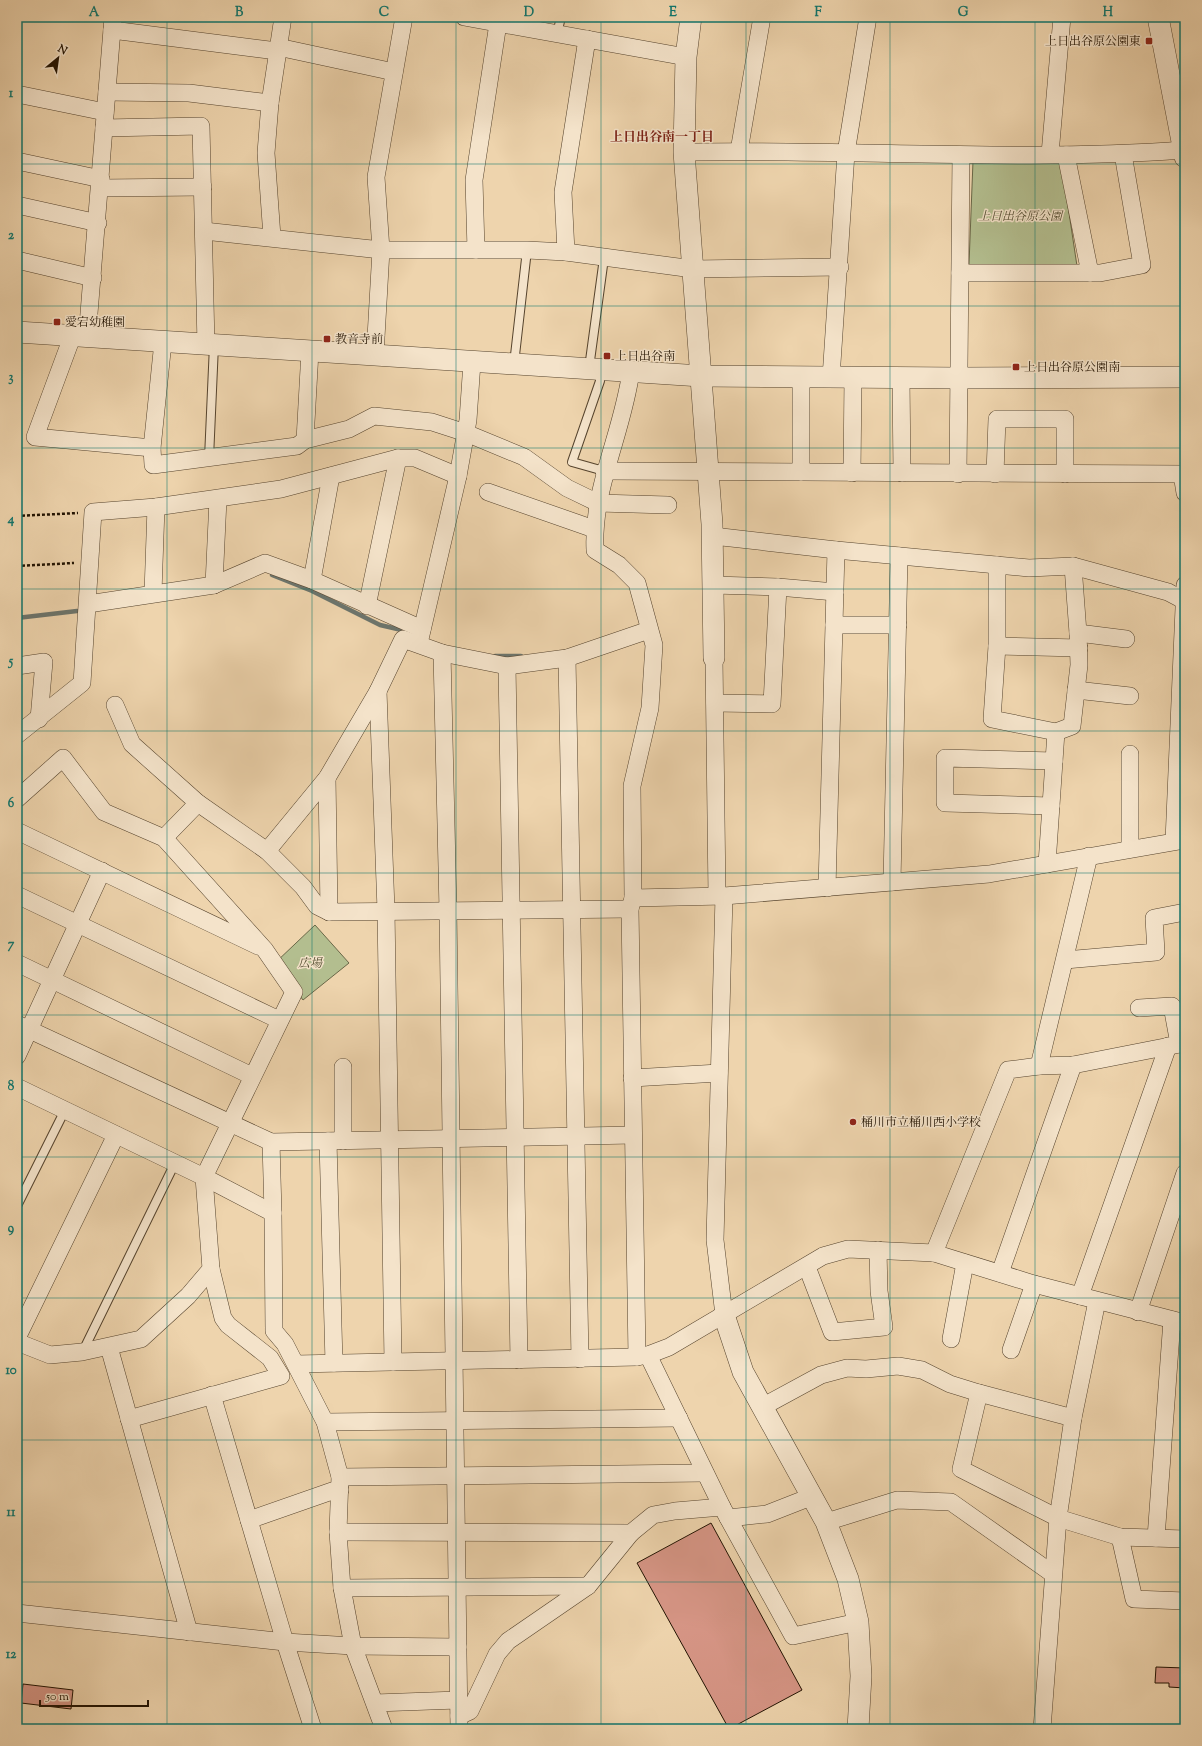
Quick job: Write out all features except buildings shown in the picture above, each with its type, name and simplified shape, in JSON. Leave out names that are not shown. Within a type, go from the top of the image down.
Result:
[{"type":"street","points":[[272,237],[266,153],[270,103],[282,17]]},
{"type":"street","points":[[374,355],[381,250],[376,177],[404,17]]},
{"type":"street","points":[[464,17],[498,20],[557,34],[686,57]]},
{"type":"street","points":[[691,17],[686,57],[684,152],[709,471],[714,585],[714,658],[720,896],[719,1073],[715,1240],[724,1315],[743,1372],[813,1496],[826,1522],[848,1579],[858,1622],[861,1676],[858,1729]]},
{"type":"street","points":[[739,151],[762,17]]},
{"type":"street","points":[[831,378],[840,267],[846,153],[868,17]]},
{"type":"street","points":[[1062,17],[1058,154],[1090,273]]},
{"type":"street","points":[[684,152],[739,151],[961,155],[1184,154],[1158,17]]},
{"type":"street","points":[[476,250],[474,180],[498,20]]},
{"type":"street","points":[[152,448],[35,437],[80,337],[92,278],[98,223],[104,120],[112,23],[278,49],[394,72]]},
{"type":"street","points":[[566,252],[563,192],[587,39]]},
{"type":"street","points":[[107,92],[190,93],[270,103]]},
{"type":"street","points":[[17,94],[104,120],[202,126],[204,231],[210,345]]},
{"type":"street","points":[[960,273],[1100,273],[1142,265],[1123,154]]},
{"type":"street","points":[[958,474],[961,155]]},
{"type":"street","points":[[17,161],[100,184],[203,187]]},
{"type":"street","points":[[17,205],[98,223]]},
{"type":"street","points":[[204,231],[272,237],[381,250],[527,250],[566,252],[693,269],[840,267]]},
{"type":"street","points":[[17,260],[92,278]]},
{"type":"street","points":[[17,332],[701,376],[831,378],[1185,377]]},
{"type":"street","points":[[163,342],[152,448],[153,465],[209,459],[297,446],[305,440],[350,429],[374,416],[432,422],[466,433],[524,457],[567,488],[598,504],[668,505]]},
{"type":"street","points":[[305,440],[310,351]]},
{"type":"street","points":[[420,636],[458,476],[468,420],[472,362]]},
{"type":"street","points":[[632,371],[627,399],[604,470],[594,529],[595,550],[619,565],[637,583],[654,645],[650,708],[632,786],[633,1135],[643,1356],[679,1418],[725,1513],[793,1636],[858,1622]]},
{"type":"street","points":[[801,377],[801,472]]},
{"type":"street","points":[[852,472],[853,378]]},
{"type":"street","points":[[902,378],[902,473]]},
{"type":"street","points":[[995,474],[997,419],[1065,419],[1065,474]]},
{"type":"street","points":[[17,735],[39,719],[82,683],[93,512],[156,507],[281,489],[398,458],[415,458],[458,476]]},
{"type":"street","points":[[367,606],[398,458]]},
{"type":"street","points":[[604,470],[958,474],[1184,474],[1185,493]]},
{"type":"street","points":[[312,580],[331,476]]},
{"type":"street","points":[[488,492],[594,529]]},
{"type":"street","points":[[214,585],[218,499]]},
{"type":"street","points":[[153,593],[156,507]]},
{"type":"street","points":[[115,705],[132,744],[198,803],[267,851],[303,887],[317,906],[329,912],[386,910],[572,909],[827,888],[989,874],[1180,841],[1185,596],[1073,566],[1030,568],[836,550],[712,536]]},
{"type":"street","points":[[827,888],[836,550]]},
{"type":"street","points":[[892,882],[900,556]]},
{"type":"street","points":[[88,604],[214,585],[265,563],[312,580],[367,606],[420,636],[442,654],[507,666],[568,658],[649,630]]},
{"type":"street","points":[[997,565],[997,646],[992,719],[1056,732],[1072,726],[1079,665],[1073,566]]},
{"type":"street","points":[[714,585],[778,587],[835,592]]},
{"type":"street","points":[[715,703],[772,704],[778,587]]},
{"type":"street","points":[[834,625],[898,625]]},
{"type":"street","points":[[267,851],[327,778],[378,691],[403,640],[420,636]]},
{"type":"street","points":[[997,646],[1078,640],[1126,639]]},
{"type":"street","points":[[442,654],[448,910],[459,1715]]},
{"type":"street","points":[[568,658],[580,1359]]},
{"type":"street","points":[[17,666],[44,662],[39,719]]},
{"type":"street","points":[[507,666],[518,1360]]},
{"type":"street","points":[[1076,690],[1130,696]]},
{"type":"street","points":[[378,691],[386,910],[393,1362]]},
{"type":"street","points":[[1047,864],[1056,732]]},
{"type":"street","points":[[1130,754],[1130,849]]},
{"type":"street","points":[[17,799],[63,758],[104,812],[164,838],[265,950],[294,992],[279,1020],[204,1177],[212,1269],[223,1318],[228,1325],[273,1361],[281,1376],[129,1420]]},
{"type":"street","points":[[1051,806],[945,803],[945,758],[1054,761]]},
{"type":"street","points":[[327,778],[329,912]]},
{"type":"street","points":[[164,838],[198,803]]},
{"type":"street","points":[[17,831],[265,950]]},
{"type":"street","points":[[1040,1066],[1090,856]]},
{"type":"street","points":[[17,1056],[23,1027],[52,980],[102,871]]},
{"type":"street","points":[[17,895],[279,1020]]},
{"type":"street","points":[[1065,960],[1156,952],[1154,918],[1185,912]]},
{"type":"street","points":[[17,963],[252,1076]]},
{"type":"street","points":[[1080,1296],[1177,1044],[1172,1006],[1139,1008]]},
{"type":"street","points":[[23,1027],[270,1142],[633,1135]]},
{"type":"street","points":[[934,1253],[1008,1070],[1040,1066],[1073,1065],[1177,1044]]},
{"type":"street","points":[[1000,1273],[1073,1065]]},
{"type":"street","points":[[334,1364],[336,1141],[343,1067]]},
{"type":"street","points":[[632,1078],[719,1073]]},
{"type":"street","points":[[17,1088],[204,1177],[273,1213]]},
{"type":"street","points":[[17,1338],[116,1135]]},
{"type":"street","points":[[270,1142],[273,1213],[274,1331],[285,1344],[325,1422],[340,1484],[338,1532],[342,1588],[353,1646],[384,1729]]},
{"type":"street","points":[[1138,1312],[1185,1173]]},
{"type":"street","points":[[296,1364],[580,1359],[643,1356],[669,1347],[807,1267],[823,1256],[848,1250],[934,1253],[1034,1284],[1138,1312],[1179,1321],[1156,1538]]},
{"type":"street","points":[[807,1267],[832,1332],[884,1327],[878,1291],[878,1250]]},
{"type":"street","points":[[951,1339],[965,1263]]},
{"type":"street","points":[[17,1342],[50,1355],[82,1352],[141,1339],[188,1296],[212,1269]]},
{"type":"street","points":[[1011,1350],[1034,1284]]},
{"type":"street","points":[[1042,1729],[1058,1518],[1073,1418],[1096,1300]]},
{"type":"street","points":[[108,1347],[189,1632]]},
{"type":"street","points":[[762,1407],[821,1376],[847,1368],[866,1369],[898,1366],[922,1370],[950,1384],[1073,1418]]},
{"type":"street","points":[[979,1393],[960,1469],[1058,1518],[1120,1537],[1185,1540]]},
{"type":"street","points":[[212,1395],[285,1642],[313,1729]]},
{"type":"street","points":[[325,1422],[679,1418]]},
{"type":"street","points":[[249,1520],[332,1491],[340,1484],[456,1476],[705,1473]]},
{"type":"street","points":[[375,1703],[459,1715],[470,1711],[497,1654],[508,1641],[588,1586],[631,1533],[653,1515],[675,1511],[767,1514],[813,1496]]},
{"type":"street","points":[[826,1522],[897,1500],[951,1502],[1053,1574]]},
{"type":"street","points":[[338,1532],[456,1531],[631,1533]]},
{"type":"street","points":[[1120,1537],[1134,1599],[1185,1601]]},
{"type":"street","points":[[342,1588],[588,1586]]},
{"type":"street","points":[[17,1613],[285,1642],[353,1646],[458,1647]]},
{"type":"lane","points":[[557,34],[561,17]]},
{"type":"lane","points":[[514,364],[527,250]]},
{"type":"lane","points":[[604,258],[594,369],[600,381],[572,462],[604,470]]},
{"type":"lane","points":[[209,459],[210,345]]},
{"type":"lane","points":[[17,1206],[65,1110]]},
{"type":"lane","points":[[82,1352],[175,1163]]},
{"type":"path","points":[[17,516],[93,512]]},
{"type":"path","points":[[17,566],[90,562]]},
{"type":"green space","name":"上日出谷原公園","points":[[1061,160],[1077,266],[969,265],[973,161]]},
{"type":"green space","name":"広場","points":[[315,925],[349,963],[303,1000],[275,963]]},
{"type":"waterway","points":[[272,575],[312,591],[380,625],[406,631]]},
{"type":"waterway","points":[[17,618],[77,611]]},
{"type":"waterway","points":[[495,656],[521,656]]},
{"type":"place","name":"上日出谷原公園東","points":[[1149,41]]},
{"type":"place","name":"愛宕幼稚園","points":[[57,322]]},
{"type":"place","name":"教音寺前","points":[[327,339]]},
{"type":"place","name":"上日出谷南","points":[[607,356]]},
{"type":"place","name":"上日出谷原公園南","points":[[1016,367]]},
{"type":"place","name":"桶川市立桶川西小学校","points":[[853,1122]]},
{"type":"district","name":"上日出谷南一丁目","points":[[662,136]]}]
